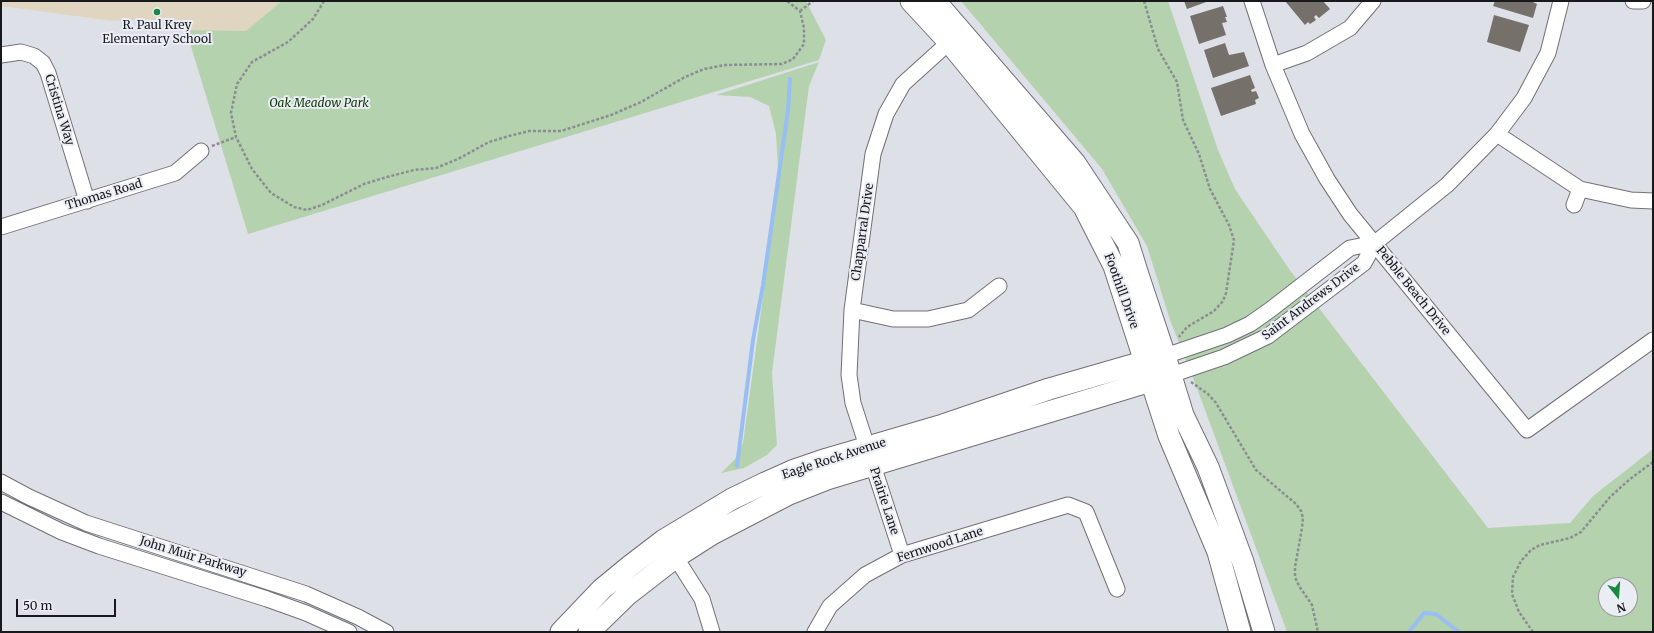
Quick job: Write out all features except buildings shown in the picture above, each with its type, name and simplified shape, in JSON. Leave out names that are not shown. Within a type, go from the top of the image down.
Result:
[{"type":"street","name":"Foothill Drive","points":[[911,1],[955,36],[1076,162],[1128,243],[1166,366],[1183,415],[1208,468],[1243,562],[1264,632]]},
{"type":"street","name":"Foothill Drive","points":[[935,1],[955,36]]},
{"type":"street","name":"Pebble Beach Drive","points":[[1252,1],[1273,64],[1302,134],[1327,179],[1350,214],[1527,430],[1653,340]]},
{"type":"street","points":[[1273,64],[1307,52],[1350,28],[1372,1]]},
{"type":"street","name":"Saint Andrews Drive","points":[[1166,366],[1224,358],[1268,336],[1364,263],[1375,243],[1447,185],[1497,134],[1524,98],[1548,52],[1561,1]]},
{"type":"street","points":[[1633,1],[1643,1]]},
{"type":"street","name":"Chapparral Drive","points":[[870,456],[853,402],[849,375],[852,310],[873,154],[886,114],[903,84],[955,36]]},
{"type":"street","name":"Cristina Way","points":[[1,55],[21,52],[34,56],[42,63],[48,73],[86,201]]},
{"type":"street","points":[[1497,134],[1580,189],[1631,200],[1653,201]]},
{"type":"street","name":"Thomas Road","points":[[1,228],[175,173],[200,151]]},
{"type":"street","points":[[1574,205],[1580,189]]},
{"type":"street","name":"Saint Andrews Drive","points":[[1166,366],[1250,324],[1350,248],[1375,243]]},
{"type":"street","points":[[852,310],[893,319],[928,319],[968,310],[999,286]]},
{"type":"street","name":"Foothill Drive","points":[[1166,366],[1170,436],[1218,552],[1240,632]]},
{"type":"street","name":"Eagle Rock Avenue","points":[[589,632],[627,595],[670,549],[732,499],[765,483],[792,471],[870,456],[943,424],[1049,389],[1166,366]]},
{"type":"street","name":"Prairie Lane","points":[[870,456],[902,555]]},
{"type":"street","name":"John Muir Parkway","points":[[1,482],[43,504],[86,523],[306,594],[358,617],[386,632]]},
{"type":"street","name":"John Muir Parkway","points":[[1,502],[62,532],[99,546],[267,599],[306,613],[349,632]]},
{"type":"street","name":"Fernwood Lane","points":[[815,632],[830,606],[859,580],[865,575],[902,555],[1068,505],[1086,512],[1117,589]]},
{"type":"street","name":"Eagle Rock Avenue","points":[[561,632],[602,589],[630,566],[670,549]]},
{"type":"street","points":[[670,549],[702,599],[712,632]]},
{"type":"path","points":[[324,1],[313,19],[288,42],[252,62],[237,84],[231,113],[236,137],[252,169],[271,193],[294,207],[307,210],[322,205],[364,184],[387,176],[414,170],[436,168],[458,159],[489,142],[529,132],[561,131],[611,115],[641,102],[685,77],[704,69],[725,65],[782,64],[793,59],[804,44],[804,28],[800,11],[787,1]]},
{"type":"path","points":[[800,11],[813,1]]},
{"type":"path","points":[[1144,1],[1157,45],[1177,82],[1183,120],[1199,154],[1210,189],[1229,225],[1234,240],[1226,293],[1223,301],[1214,310],[1183,330],[1176,341],[1166,366],[1208,394],[1216,403],[1256,470],[1292,500],[1301,511],[1303,518],[1295,567],[1295,577],[1299,586],[1312,605],[1318,632]]},
{"type":"path","points":[[200,151],[236,137]]},
{"type":"path","points":[[1533,632],[1519,612],[1512,594],[1513,577],[1521,561],[1535,548],[1544,544],[1570,538],[1581,532],[1610,497],[1630,479],[1653,462]]},
{"type":"shaded area","name":"R. Paul Krey Elementary School","points":[[1,1],[282,1],[246,32],[186,30],[148,19],[113,21],[1,6]]},
{"type":"green space","name":"Oak Meadow Park","points":[[282,1],[806,1],[826,40],[819,60],[248,234],[186,30],[246,31]]},
{"type":"green space","points":[[961,1],[1168,1],[1218,150],[1235,189],[1289,269],[1488,528],[1570,523],[1593,496],[1653,449],[1653,632],[1287,632],[1198,391],[1170,320],[1147,246],[1102,169]]},
{"type":"green space","points":[[819,62],[809,86],[772,373],[777,445],[767,455],[744,468],[721,473],[735,459],[743,443],[767,267],[778,168],[776,134],[769,106],[750,97],[716,95]]},
{"type":"waterway","points":[[737,466],[753,340],[763,285],[788,110],[790,79]]},
{"type":"waterway","points":[[1409,632],[1424,613],[1436,614],[1459,632]]},
{"type":"place","name":"R. Paul Krey Elementary School","points":[[157,12]]}]
